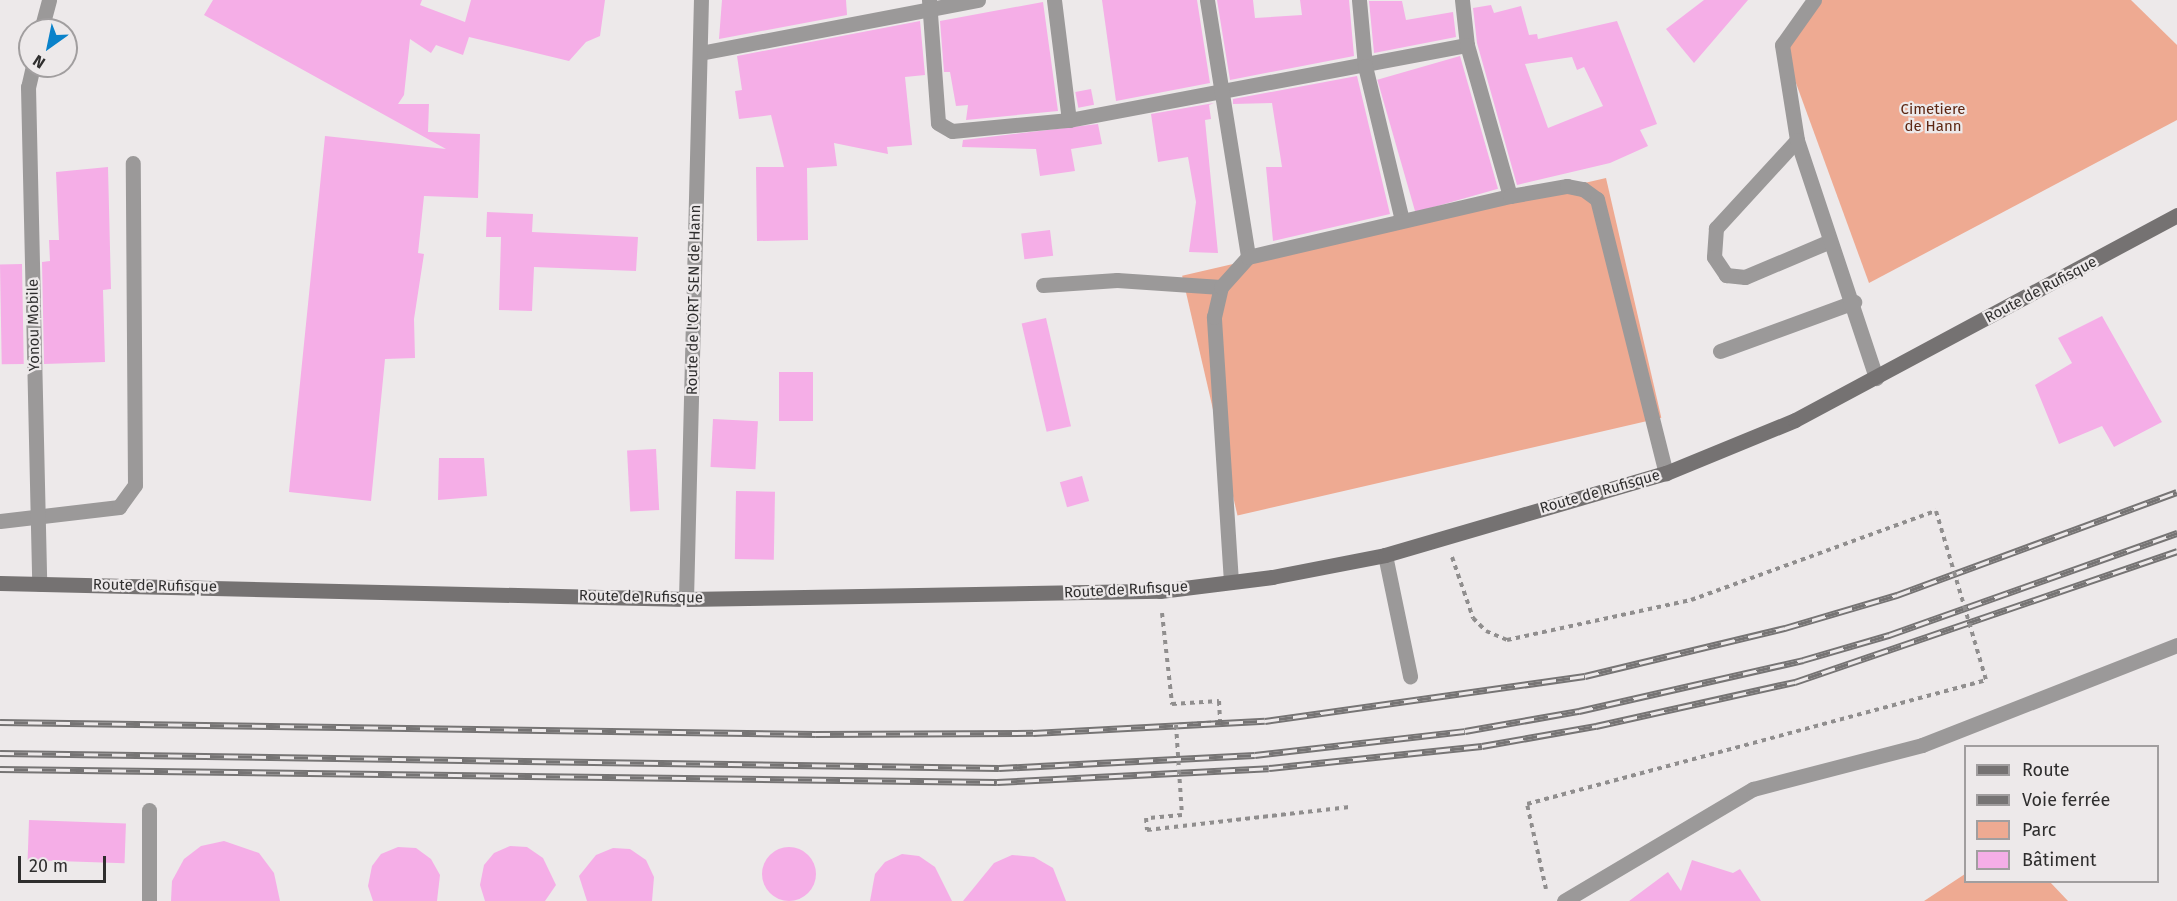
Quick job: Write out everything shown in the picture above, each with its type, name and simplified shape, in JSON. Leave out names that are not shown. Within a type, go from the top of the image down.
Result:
[{"type":"main road","name":"Route de Rufisque","points":[[0,583],[686,599],[1160,591],[1231,582],[1385,555],[1666,473],[1795,420],[2177,216]]},
{"type":"street","points":[[44,18],[49,0]]},
{"type":"street","name":"Route de l'ORT SEN de Hann","points":[[686,599],[701,0]]},
{"type":"street","points":[[700,53],[930,4],[978,0]]},
{"type":"street","points":[[1054,0],[1069,120]]},
{"type":"street","points":[[1207,0],[1218,93],[1248,257]]},
{"type":"street","points":[[1359,0],[1365,66],[1402,220]]},
{"type":"street","points":[[1462,0],[1467,45],[1510,196]]},
{"type":"street","points":[[1814,0],[1782,45],[1797,140],[1828,242],[1854,302],[1876,378]]},
{"type":"street","points":[[930,4],[938,123],[944,130],[1069,120],[1467,45]]},
{"type":"street","name":"Yonou Mobile","points":[[30,78],[28,87],[39,584]]},
{"type":"street","points":[[1797,140],[1716,228],[1714,257],[1726,275],[1745,277],[1828,242]]},
{"type":"street","points":[[0,520],[38,519],[119,507],[135,485],[133,163]]},
{"type":"street","points":[[1231,582],[1214,317],[1221,287],[1248,257],[1402,220],[1567,186],[1597,199],[1666,473]]},
{"type":"street","points":[[1043,285],[1118,280],[1221,287]]},
{"type":"street","points":[[1720,351],[1854,302]]},
{"type":"street","points":[[1385,555],[1410,676]]},
{"type":"street","points":[[1564,901],[1753,789],[1922,745],[2177,645]]},
{"type":"street","points":[[136,901],[148,896],[149,810]]},
{"type":"path","points":[[1446,537],[1473,618],[1486,631],[1507,640],[1691,600],[1936,511],[1986,680],[1527,804],[1549,901]]},
{"type":"path","points":[[1160,591],[1172,704],[1219,701],[1220,722],[1176,725],[1182,816],[1146,818],[1147,830],[1350,807]]},
{"type":"green space","name":"Cimetiere de Hann","points":[[1821,0],[2131,0],[2177,45],[2177,120],[1869,283],[1785,53]]},
{"type":"green space","points":[[1606,178],[1661,418],[1237,516],[1182,276]]},
{"type":"green space","points":[[1964,875],[1964,883],[2051,883],[2068,901],[1924,901]]},
{"type":"building","points":[[213,0],[422,0],[420,5],[465,22],[471,0],[605,0],[600,36],[586,42],[569,61],[469,37],[463,55],[436,45],[431,53],[410,39],[404,95],[398,104],[429,104],[428,132],[480,134],[478,198],[424,196],[418,253],[424,254],[414,319],[415,358],[385,359],[371,501],[289,492],[325,136],[446,149],[204,15]]},
{"type":"building","points":[[722,0],[846,0],[847,15],[719,39]]},
{"type":"building","points":[[1102,0],[1197,0],[1210,83],[1116,101]]},
{"type":"building","points":[[1217,0],[1253,0],[1255,18],[1302,15],[1300,0],[1349,0],[1354,56],[1230,80]]},
{"type":"building","points":[[1704,0],[1748,0],[1694,63],[1666,29]]},
{"type":"building","points":[[1369,1],[1402,1],[1406,20],[1453,12],[1456,37],[1374,53]]},
{"type":"building","points":[[1043,2],[1058,111],[966,120],[968,105],[956,106],[950,72],[944,72],[940,21]]},
{"type":"building","points":[[1491,5],[1494,13],[1521,6],[1529,35],[1537,34],[1538,39],[1617,21],[1657,124],[1640,130],[1648,146],[1610,163],[1517,185],[1477,43],[1473,8]],"holes":[[[1572,57],[1577,70],[1584,67],[1603,106],[1548,128],[1525,64]]]},
{"type":"building","points":[[920,21],[925,75],[905,77],[912,145],[887,147],[888,154],[834,143],[837,166],[807,168],[808,240],[757,241],[756,167],[784,167],[771,115],[739,119],[735,91],[742,90],[737,56]]},
{"type":"building","points":[[1460,56],[1498,189],[1415,212],[1377,80]]},
{"type":"building","points":[[1357,76],[1390,214],[1273,241],[1266,167],[1282,167],[1272,103],[1233,104],[1233,99]]},
{"type":"building","points":[[1091,89],[1094,105],[1078,108],[1075,92]]},
{"type":"building","points":[[1214,103],[1209,105],[1211,119],[1205,120],[1218,253],[1189,252],[1196,202],[1188,157],[1158,162],[1151,114]]},
{"type":"building","points":[[1098,124],[1102,144],[1071,149],[1075,171],[1040,176],[1036,149],[962,147],[963,140]]},
{"type":"building","points":[[108,167],[111,289],[103,290],[105,362],[44,364],[42,262],[50,261],[49,240],[59,240],[56,172]]},
{"type":"building","points":[[487,212],[533,214],[532,232],[638,237],[636,271],[534,267],[532,311],[499,310],[501,237],[486,237]]},
{"type":"building","points":[[1050,230],[1053,256],[1024,259],[1021,234]]},
{"type":"building","points":[[0,264],[22,264],[24,364],[2,364]]},
{"type":"building","points":[[2102,316],[2162,422],[2114,447],[2102,426],[2059,444],[2035,385],[2072,363],[2058,338]]},
{"type":"building","points":[[1046,318],[1071,426],[1047,432],[1022,324]]},
{"type":"building","points":[[779,372],[813,372],[813,421],[779,421]]},
{"type":"building","points":[[713,419],[758,421],[755,469],[710,467]]},
{"type":"building","points":[[656,449],[659,510],[630,511],[627,451]]},
{"type":"building","points":[[439,458],[484,458],[487,496],[438,500]]},
{"type":"building","points":[[1082,476],[1089,501],[1067,507],[1060,482]]},
{"type":"building","points":[[736,491],[775,492],[774,560],[735,559]]},
{"type":"building","points":[[29,820],[126,823],[125,863],[28,860]]},
{"type":"building","points":[[224,841],[259,853],[274,873],[280,901],[171,901],[172,881],[184,859],[201,846]]},
{"type":"building","points":[[510,846],[527,847],[543,858],[556,885],[545,901],[485,901],[480,885],[484,865],[494,853]]},
{"type":"building","points":[[398,847],[416,848],[431,859],[440,875],[437,901],[373,901],[368,886],[372,866],[381,854]]},
{"type":"building","points":[[784,847],[794,847],[804,851],[812,859],[816,874],[812,889],[804,897],[794,901],[784,901],[774,897],[766,889],[762,879],[762,869],[766,859],[774,851]]},
{"type":"building","points":[[613,848],[630,849],[646,860],[654,877],[652,901],[587,901],[579,876],[596,855]]},
{"type":"building","points":[[902,854],[919,856],[935,867],[952,901],[870,901],[875,874],[885,862]]},
{"type":"building","points":[[1012,855],[1034,857],[1053,868],[1066,901],[963,901],[994,863]]},
{"type":"building","points":[[1692,860],[1733,873],[1740,869],[1761,901],[1629,901],[1668,872],[1681,891]]},
{"type":"railway","points":[[0,722],[816,734],[1033,733],[1265,721],[1585,676],[1785,628],[1897,595],[2177,492]]},
{"type":"railway","points":[[0,753],[999,768],[1255,755],[1465,731],[1579,711],[1803,660],[1889,635],[2177,533]]},
{"type":"railway","points":[[0,769],[997,782],[1269,768],[1482,746],[1596,726],[1795,682],[2177,551]]}]
